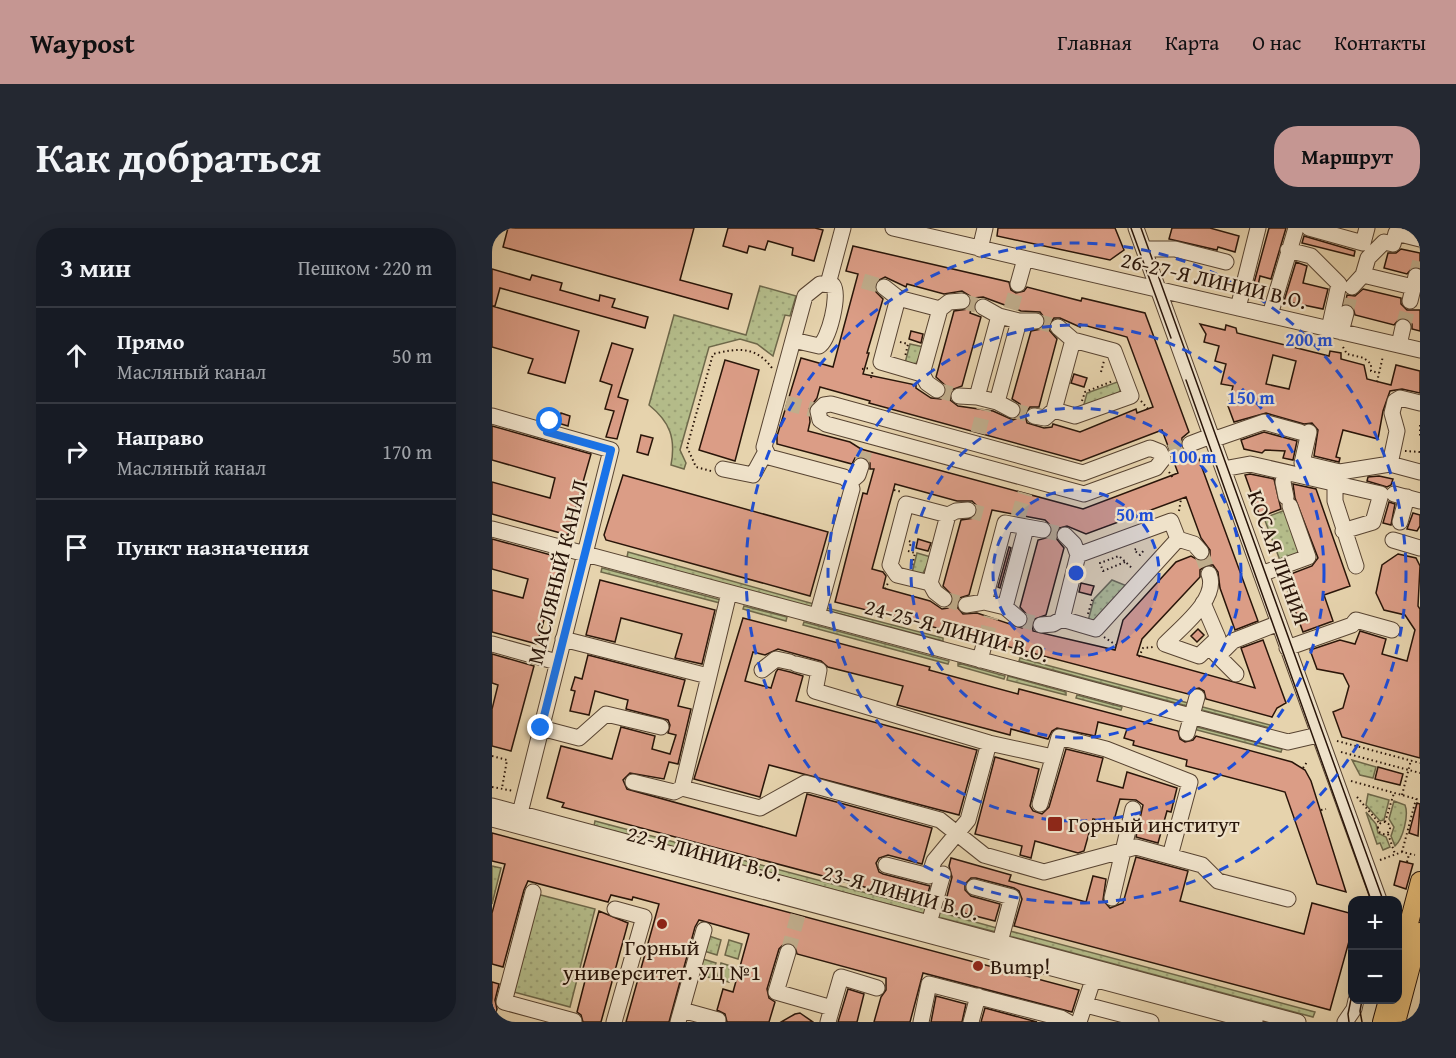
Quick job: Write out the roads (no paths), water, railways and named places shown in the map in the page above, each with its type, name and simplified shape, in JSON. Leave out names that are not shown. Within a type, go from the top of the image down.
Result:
[{"type":"main road","points":[[1402,958],[1420,881]]},
{"type":"main road","points":[[1402,960],[1420,932]]},
{"type":"main road","points":[[1382,1022],[1387,1004]]},
{"type":"main road","points":[[1396,1022],[1398,1004]]},
{"type":"street","points":[[828,284],[843,228]]},
{"type":"street","name":"26-27-Я ЛИНИИ В.О.","points":[[893,228],[1270,315],[1338,336],[1420,350]]},
{"type":"street","points":[[980,249],[985,228]]},
{"type":"street","name":"КОСАЯ ЛИНИЯ","points":[[1136,228],[1378,896]]},
{"type":"street","points":[[1238,308],[1258,228]]},
{"type":"street","points":[[1270,315],[1296,228]]},
{"type":"street","points":[[1309,228],[1363,243],[1366,231]]},
{"type":"street","points":[[1366,231],[1376,249]]},
{"type":"street","points":[[1413,288],[1358,281],[1368,258],[1384,242],[1393,244],[1396,233],[1420,239]]},
{"type":"street","points":[[1144,249],[1175,249],[1226,262]]},
{"type":"street","points":[[1288,250],[1311,256],[1339,284],[1338,336]]},
{"type":"street","points":[[1018,284],[1024,260]]},
{"type":"street","points":[[793,340],[819,346],[825,341],[837,290],[828,284],[820,284],[805,296],[793,340],[781,401],[764,447],[769,457],[844,477],[850,482],[852,489],[817,616]]},
{"type":"street","points":[[884,287],[898,298],[940,309]]},
{"type":"street","points":[[898,298],[881,362],[922,374]]},
{"type":"street","points":[[938,390],[927,383],[922,374],[940,309],[949,302],[962,301]]},
{"type":"street","points":[[984,307],[1008,321],[1036,321]]},
{"type":"street","points":[[1338,336],[1346,313]]},
{"type":"street","points":[[987,397],[1008,321]]},
{"type":"street","points":[[1054,410],[1075,416],[1131,396],[1114,351],[1073,340],[1058,327]]},
{"type":"street","points":[[1399,345],[1403,327]]},
{"type":"street","points":[[1034,416],[1045,418],[1054,410],[1073,340]]},
{"type":"street","points":[[959,396],[987,397],[1012,410]]},
{"type":"street","points":[[1390,464],[1397,431],[1392,413],[1395,401],[1400,398],[1420,403]]},
{"type":"street","points":[[831,404],[976,438],[1034,459],[1083,473],[1150,448],[1166,454],[1162,463],[1156,468],[1086,494],[1027,486],[969,463],[867,443],[822,423],[816,411],[824,405],[831,404]]},
{"type":"street","name":"МАСЛЯНЫЙ КАНАЛ","points":[[492,416],[549,426],[611,450],[518,819]]},
{"type":"street","points":[[1190,444],[1264,422],[1304,432],[1302,463],[1340,472],[1390,464],[1420,472]]},
{"type":"street","points":[[969,463],[976,438]]},
{"type":"street","points":[[723,469],[753,475],[765,453]]},
{"type":"street","points":[[1027,486],[1034,459]]},
{"type":"street","points":[[1223,469],[1250,464],[1381,494],[1373,522],[1343,531]]},
{"type":"street","points":[[850,482],[858,475],[861,466]]},
{"type":"street","points":[[1261,574],[1308,557],[1288,502],[1283,482],[1285,472]]},
{"type":"street","points":[[1335,483],[1335,501],[1356,566]]},
{"type":"street","points":[[1400,522],[1407,497]]},
{"type":"street","points":[[930,583],[897,575],[890,564],[906,504],[948,515],[956,511],[968,510]]},
{"type":"street","points":[[944,599],[935,592],[930,583],[948,515]]},
{"type":"street","points":[[990,516],[1015,529],[1043,530]]},
{"type":"street","points":[[1078,555],[1171,521],[1178,538],[1194,544],[1201,552]]},
{"type":"street","name":"24-25-Я ЛИНИИ В.О.","points":[[492,529],[1288,741],[1318,735]]},
{"type":"street","points":[[995,603],[1015,529]]},
{"type":"street","points":[[995,603],[1015,529]]},
{"type":"street","points":[[1062,619],[1078,555],[1074,543],[1065,535]]},
{"type":"street","points":[[1041,625],[1053,624],[1062,619],[1096,629],[1178,538]]},
{"type":"street","points":[[1393,540],[1420,548]]},
{"type":"street","points":[[1209,574],[1211,590],[1203,603],[1165,644],[1199,656],[1279,623]]},
{"type":"street","points":[[682,788],[729,593]]},
{"type":"street","points":[[966,605],[995,603],[1019,619]]},
{"type":"street","points":[[1203,603],[1218,638],[1213,651]]},
{"type":"street","points":[[1287,648],[1352,625],[1356,620],[1392,630]]},
{"type":"street","points":[[563,639],[708,676]]},
{"type":"street","points":[[980,660],[985,641]]},
{"type":"street","points":[[492,644],[557,662]]},
{"type":"street","points":[[1213,651],[1236,674]]},
{"type":"street","points":[[762,670],[776,659],[819,670],[815,691],[989,743],[1053,757]]},
{"type":"street","points":[[1187,733],[1197,696]]},
{"type":"street","points":[[541,728],[579,738],[606,714],[661,727]]},
{"type":"street","points":[[1040,804],[1059,737],[1106,749],[1190,782],[1170,856]]},
{"type":"street","points":[[886,865],[929,876],[934,861],[968,820],[989,743]]},
{"type":"street","points":[[633,782],[674,792],[682,788],[760,808],[805,783],[940,820],[984,855],[1044,872],[1136,847],[1203,865],[1218,881],[1288,899]]},
{"type":"street","name":"23-Я ЛИНИИ В.О.","points":[[492,806],[518,819],[801,902],[929,923],[1000,942],[1095,974],[1298,1022]]},
{"type":"street","points":[[1112,898],[1133,809]]},
{"type":"street","points":[[492,819],[518,819]]},
{"type":"street","points":[[929,923],[943,874]]},
{"type":"street","points":[[974,887],[1012,897],[1000,942]]},
{"type":"street","points":[[533,892],[504,1002],[574,1021]]},
{"type":"street","name":"22-Я ЛИНИИ В.О.","points":[[801,902],[1095,974],[1218,1017],[1255,1022]]},
{"type":"street","points":[[614,1022],[644,917],[615,909]]},
{"type":"street","points":[[704,930],[680,1016],[722,1021]]},
{"type":"street","points":[[788,952],[776,992],[830,1015],[841,977],[877,988]]},
{"type":"street","points":[[1079,1022],[1095,974]]},
{"type":"street","points":[[921,1022],[929,984],[978,996],[1019,1015],[1068,1022]]},
{"type":"street","points":[[971,1022],[978,996]]},
{"type":"street","points":[[1345,1022],[1355,1004]]},
{"type":"street","points":[[1086,1005],[1151,1022]]},
{"type":"tunnel","points":[[1416,276],[1420,260]]},
{"type":"tunnel","points":[[863,281],[884,287]]},
{"type":"tunnel","points":[[1011,309],[1018,284]]},
{"type":"tunnel","points":[[1346,313],[1352,287]]},
{"type":"tunnel","points":[[962,301],[983,307]]},
{"type":"tunnel","points":[[1403,327],[1410,301]]},
{"type":"tunnel","points":[[1036,321],[1058,327]]},
{"type":"tunnel","points":[[937,390],[959,396]]},
{"type":"tunnel","points":[[786,403],[814,410]]},
{"type":"tunnel","points":[[978,433],[984,409]]},
{"type":"tunnel","points":[[1012,410],[1034,416]]},
{"type":"tunnel","points":[[1170,452],[1190,444]]},
{"type":"tunnel","points":[[861,466],[865,450]]},
{"type":"tunnel","points":[[1018,517],[1025,493]]},
{"type":"tunnel","points":[[968,510],[990,516]]},
{"type":"tunnel","points":[[1043,530],[1065,535]]},
{"type":"tunnel","points":[[1201,552],[1209,574]]},
{"type":"tunnel","points":[[944,599],[966,605]]},
{"type":"tunnel","points":[[985,641],[991,617]]},
{"type":"tunnel","points":[[1019,619],[1041,625]]},
{"type":"tunnel","points":[[788,952],[798,915]]},
{"type":"tram line","points":[[1131,228],[1171,338]]},
{"type":"tram line","points":[[1141,228],[1382,896]]},
{"type":"tram line","points":[[1186,380],[1370,896]]},
{"type":"tram line","points":[[1349,1022],[1350,1004]]},
{"type":"tram line","points":[[1361,1004],[1362,1022]]},
{"type":"place","name":"Горный институт","points":[[1055,824]]},
{"type":"place","name":"Горный университет. УЦ №1","points":[[662,924]]},
{"type":"place","name":"Bump!","points":[[978,966]]}]
